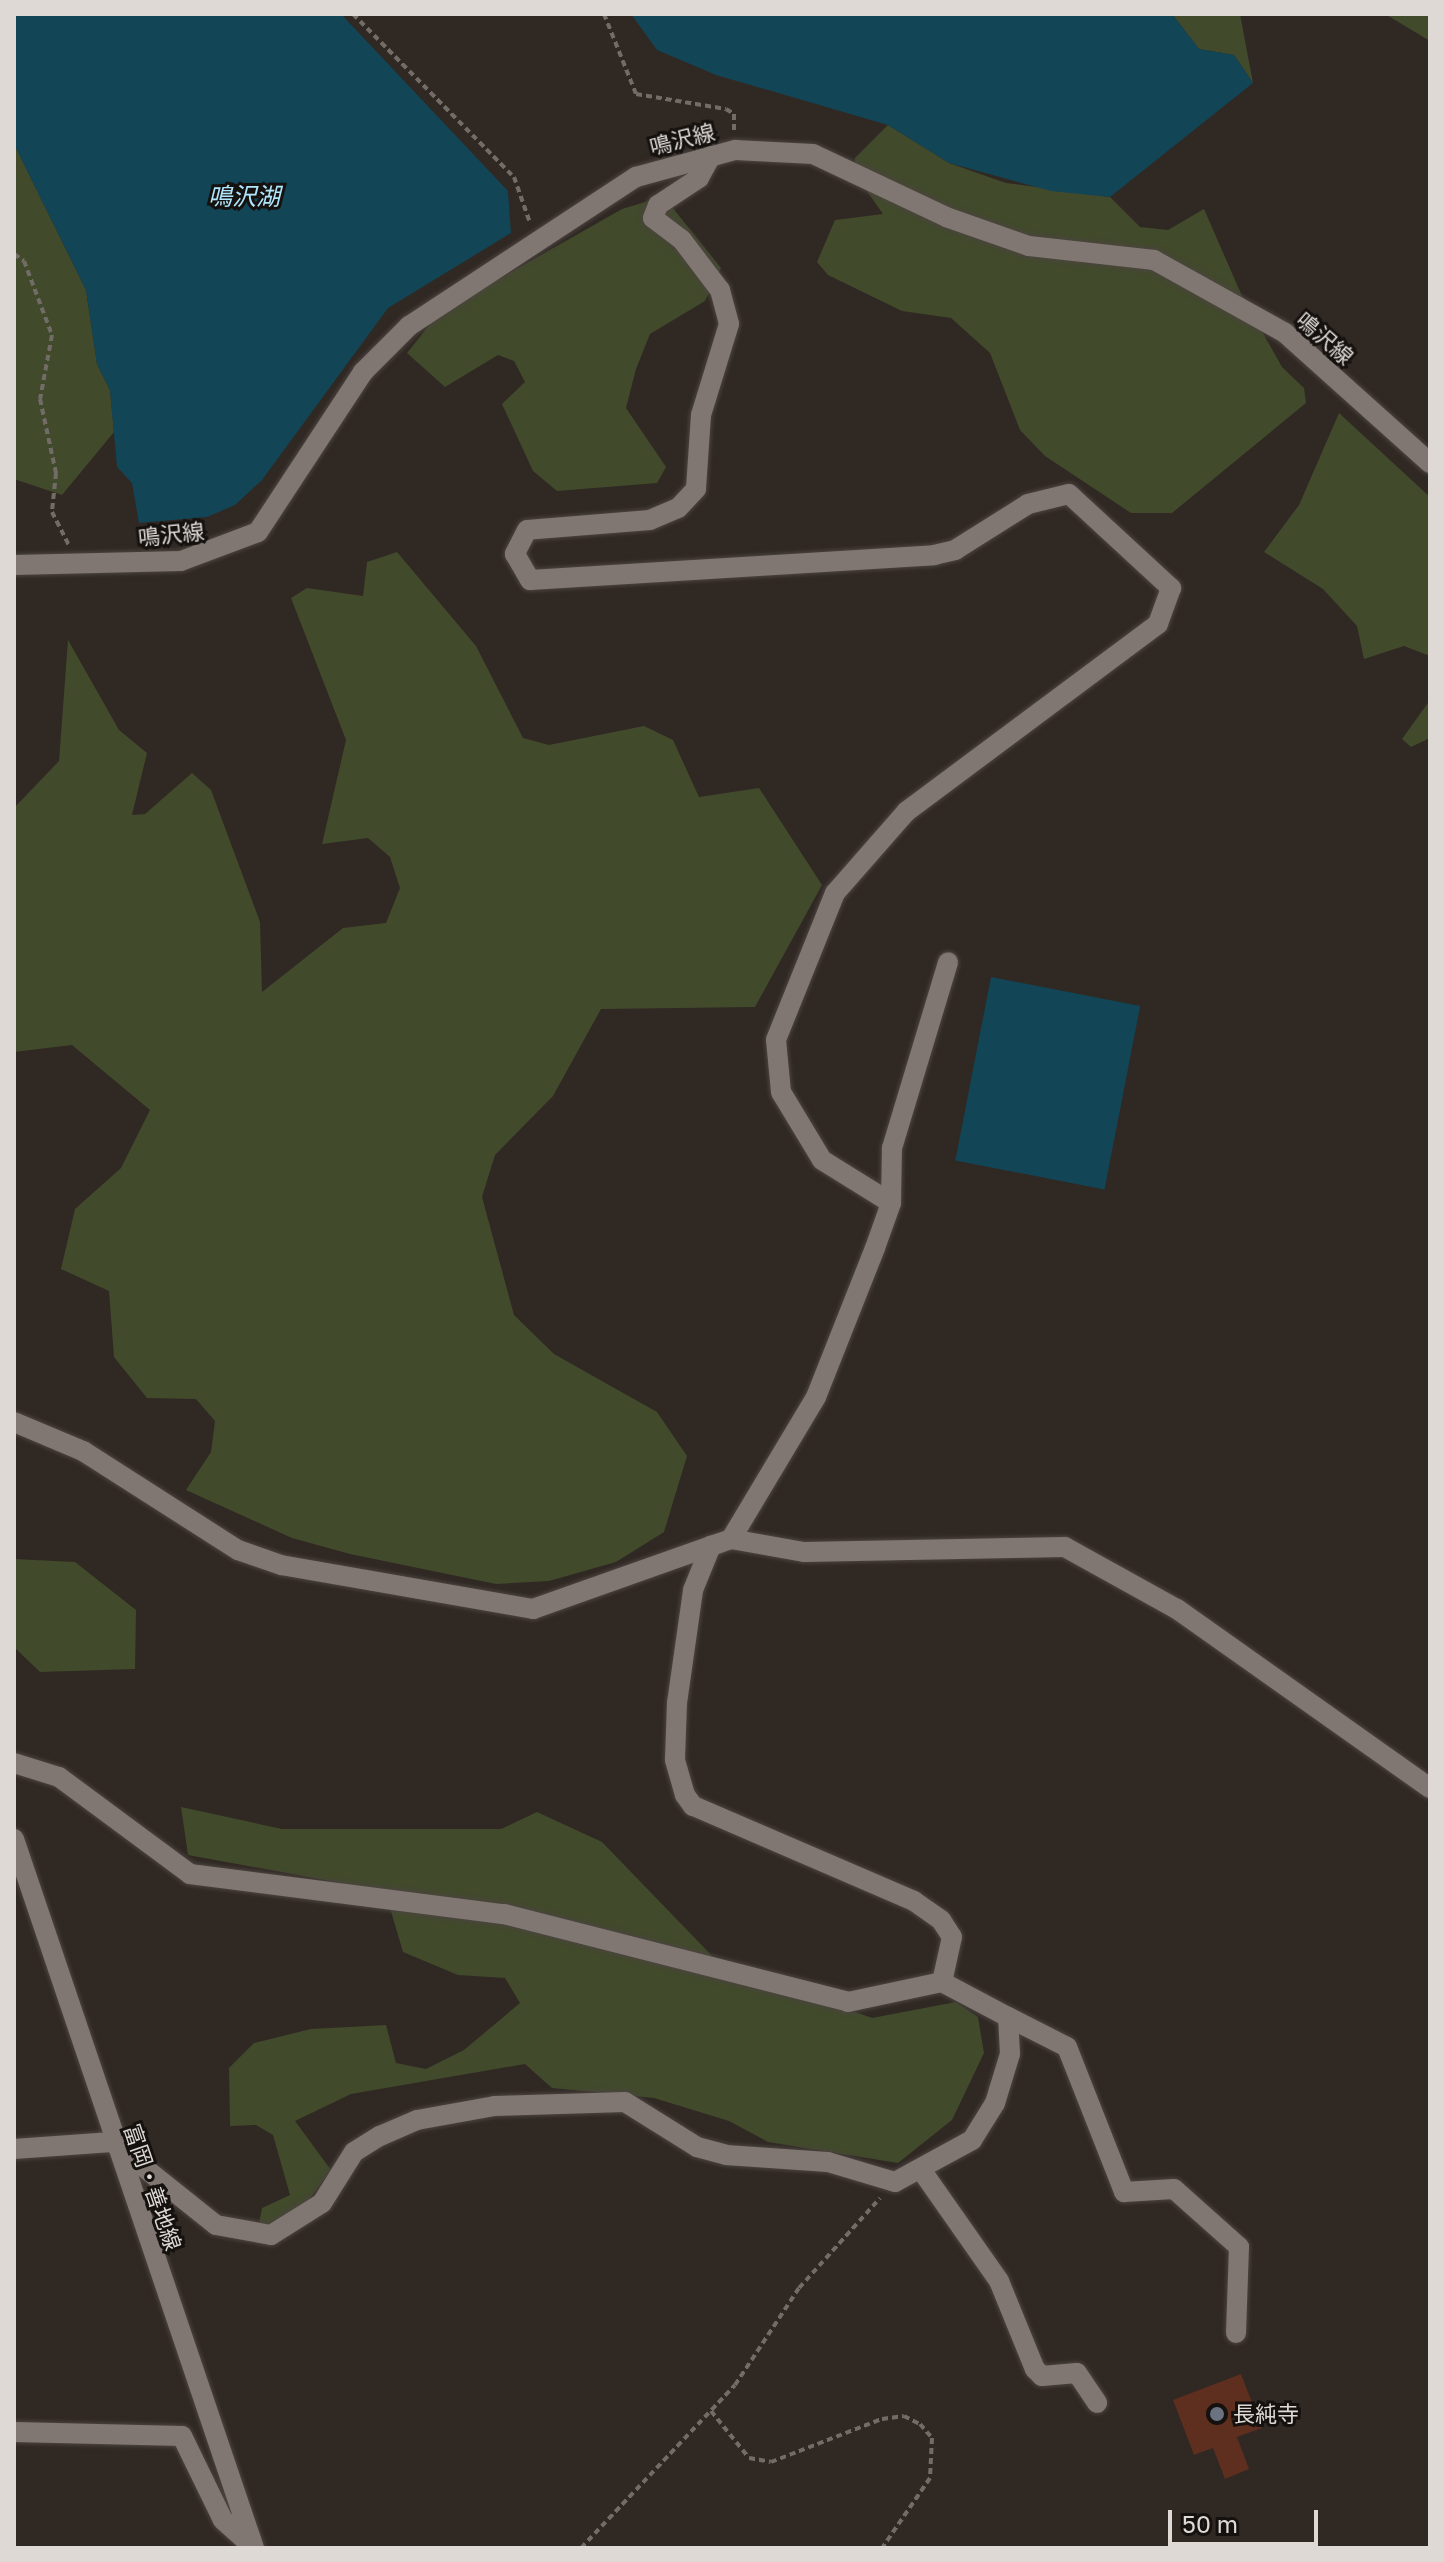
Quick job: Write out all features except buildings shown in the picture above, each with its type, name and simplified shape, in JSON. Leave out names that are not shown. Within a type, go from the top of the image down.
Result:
[{"type":"street","name":"鳴沢線","points":[[14,565],[181,561],[258,532],[363,372],[409,326],[636,177],[735,150],[813,154],[946,217],[1029,246],[1154,260],[1285,333],[1430,463]]},
{"type":"street","points":[[711,156],[699,178],[658,205],[653,218],[682,240],[720,290],[729,324],[701,415],[696,489],[678,508],[650,520],[527,530],[515,554],[530,580],[934,555],[955,550],[1028,504],[1069,494],[1171,588],[1158,624],[906,812],[835,893],[776,1040],[781,1092],[822,1160],[891,1203]]},
{"type":"street","points":[[731,1539],[816,1397],[891,1203],[892,1148],[948,962]]},
{"type":"street","points":[[14,1422],[83,1451],[238,1550],[281,1565],[533,1609],[731,1539],[804,1552],[1065,1547],[1177,1609],[1430,1788]]},
{"type":"street","points":[[711,1546],[693,1590],[677,1703],[675,1759],[685,1795],[693,1806],[914,1901],[941,1920],[952,1937],[942,1982]]},
{"type":"street","points":[[14,1763],[59,1777],[190,1874],[504,1914],[848,2002],[880,2001],[942,1982],[1067,2047],[1124,2192],[1174,2189],[1239,2247],[1236,2333]]},
{"type":"street","name":"富岡・善地線","points":[[14,1839],[19,1869],[254,2548]]},
{"type":"street","points":[[14,2149],[112,2142],[216,2225],[271,2235],[322,2203],[354,2152],[380,2136],[417,2120],[495,2106],[625,2102],[697,2147],[726,2155],[828,2162],[895,2182],[922,2171],[972,2140],[995,2103],[1010,2054],[1008,2017]]},
{"type":"street","points":[[922,2171],[999,2281],[1035,2369],[1042,2376],[1077,2373],[1097,2403]]},
{"type":"street","points":[[14,2432],[182,2436],[223,2520],[254,2548]]},
{"type":"path","points":[[353,14],[514,177],[534,235]]},
{"type":"path","points":[[604,14],[630,88],[726,109],[734,114],[735,150]]},
{"type":"path","points":[[14,254],[24,261],[52,335],[40,399],[56,473],[52,512],[71,552]]},
{"type":"path","points":[[581,2548],[710,2411],[799,2288],[895,2182]]},
{"type":"path","points":[[710,2411],[749,2458],[771,2462],[882,2419],[904,2416],[920,2424],[932,2438],[930,2478],[882,2548]]},
{"type":"green space","points":[[1172,14],[1240,14],[1253,83],[1234,55],[1199,49]]},
{"type":"green space","points":[[1385,14],[1430,14],[1430,41]]},
{"type":"green space","points":[[888,125],[949,163],[1006,183],[1110,197],[1140,227],[1168,230],[1204,209],[1242,296],[1282,367],[1304,388],[1306,403],[1172,513],[1131,513],[1045,456],[1020,430],[990,353],[951,318],[902,311],[828,275],[817,262],[835,220],[883,214],[855,174],[855,158]]},
{"type":"green space","points":[[14,144],[86,290],[97,364],[110,390],[114,432],[62,495],[14,479]]},
{"type":"green space","points":[[652,200],[668,202],[721,268],[705,301],[650,334],[636,369],[626,408],[666,467],[657,483],[557,491],[533,471],[502,404],[525,382],[514,361],[498,355],[445,387],[407,353],[439,313],[622,209]]},
{"type":"green space","points":[[1339,413],[1430,497],[1430,656],[1404,646],[1364,659],[1357,626],[1323,589],[1264,552],[1299,505]]},
{"type":"green space","points":[[397,552],[476,646],[523,738],[549,745],[644,726],[673,740],[699,797],[759,788],[822,885],[755,1007],[601,1009],[553,1096],[495,1155],[482,1197],[514,1315],[554,1354],[657,1412],[687,1456],[664,1532],[616,1562],[549,1581],[496,1584],[350,1554],[292,1538],[186,1490],[211,1452],[215,1421],[196,1399],[147,1398],[114,1357],[109,1291],[61,1269],[75,1209],[121,1168],[150,1110],[72,1045],[14,1052],[14,808],[59,761],[68,640],[119,730],[147,753],[132,815],[145,814],[192,773],[211,790],[260,922],[262,992],[343,928],[386,923],[400,888],[390,857],[368,838],[322,844],[346,740],[291,598],[307,588],[363,596],[367,562]]},
{"type":"green space","points":[[1430,700],[1430,738],[1411,747],[1402,739]]},
{"type":"green space","points":[[14,1559],[75,1562],[136,1610],[135,1669],[40,1672],[14,1647]]},
{"type":"green space","points":[[181,1807],[282,1829],[501,1829],[537,1812],[602,1842],[718,1962],[872,2018],[956,2002],[978,2017],[984,2053],[952,2120],[898,2163],[768,2142],[729,2121],[654,2098],[552,2088],[525,2064],[351,2094],[295,2121],[331,2170],[305,2205],[274,2225],[259,2223],[262,2208],[290,2195],[273,2135],[256,2125],[230,2126],[229,2068],[254,2043],[311,2029],[386,2025],[396,2063],[426,2069],[464,2050],[520,2003],[505,1978],[458,1975],[403,1952],[385,1891],[188,1855]]},
{"type":"water","name":"鳴沢湖","points":[[14,14],[341,14],[508,191],[511,233],[388,308],[262,480],[235,505],[207,517],[139,523],[132,483],[117,467],[110,390],[97,364],[86,290],[14,144]]},
{"type":"water","points":[[631,14],[1172,14],[1199,49],[1234,55],[1253,83],[1110,197],[1051,191],[949,163],[888,125],[716,75],[657,50]]},
{"type":"water","points":[[991,977],[1140,1006],[1105,1190],[955,1161]]},
{"type":"place","name":"長純寺","points":[[1217,2414]]}]
